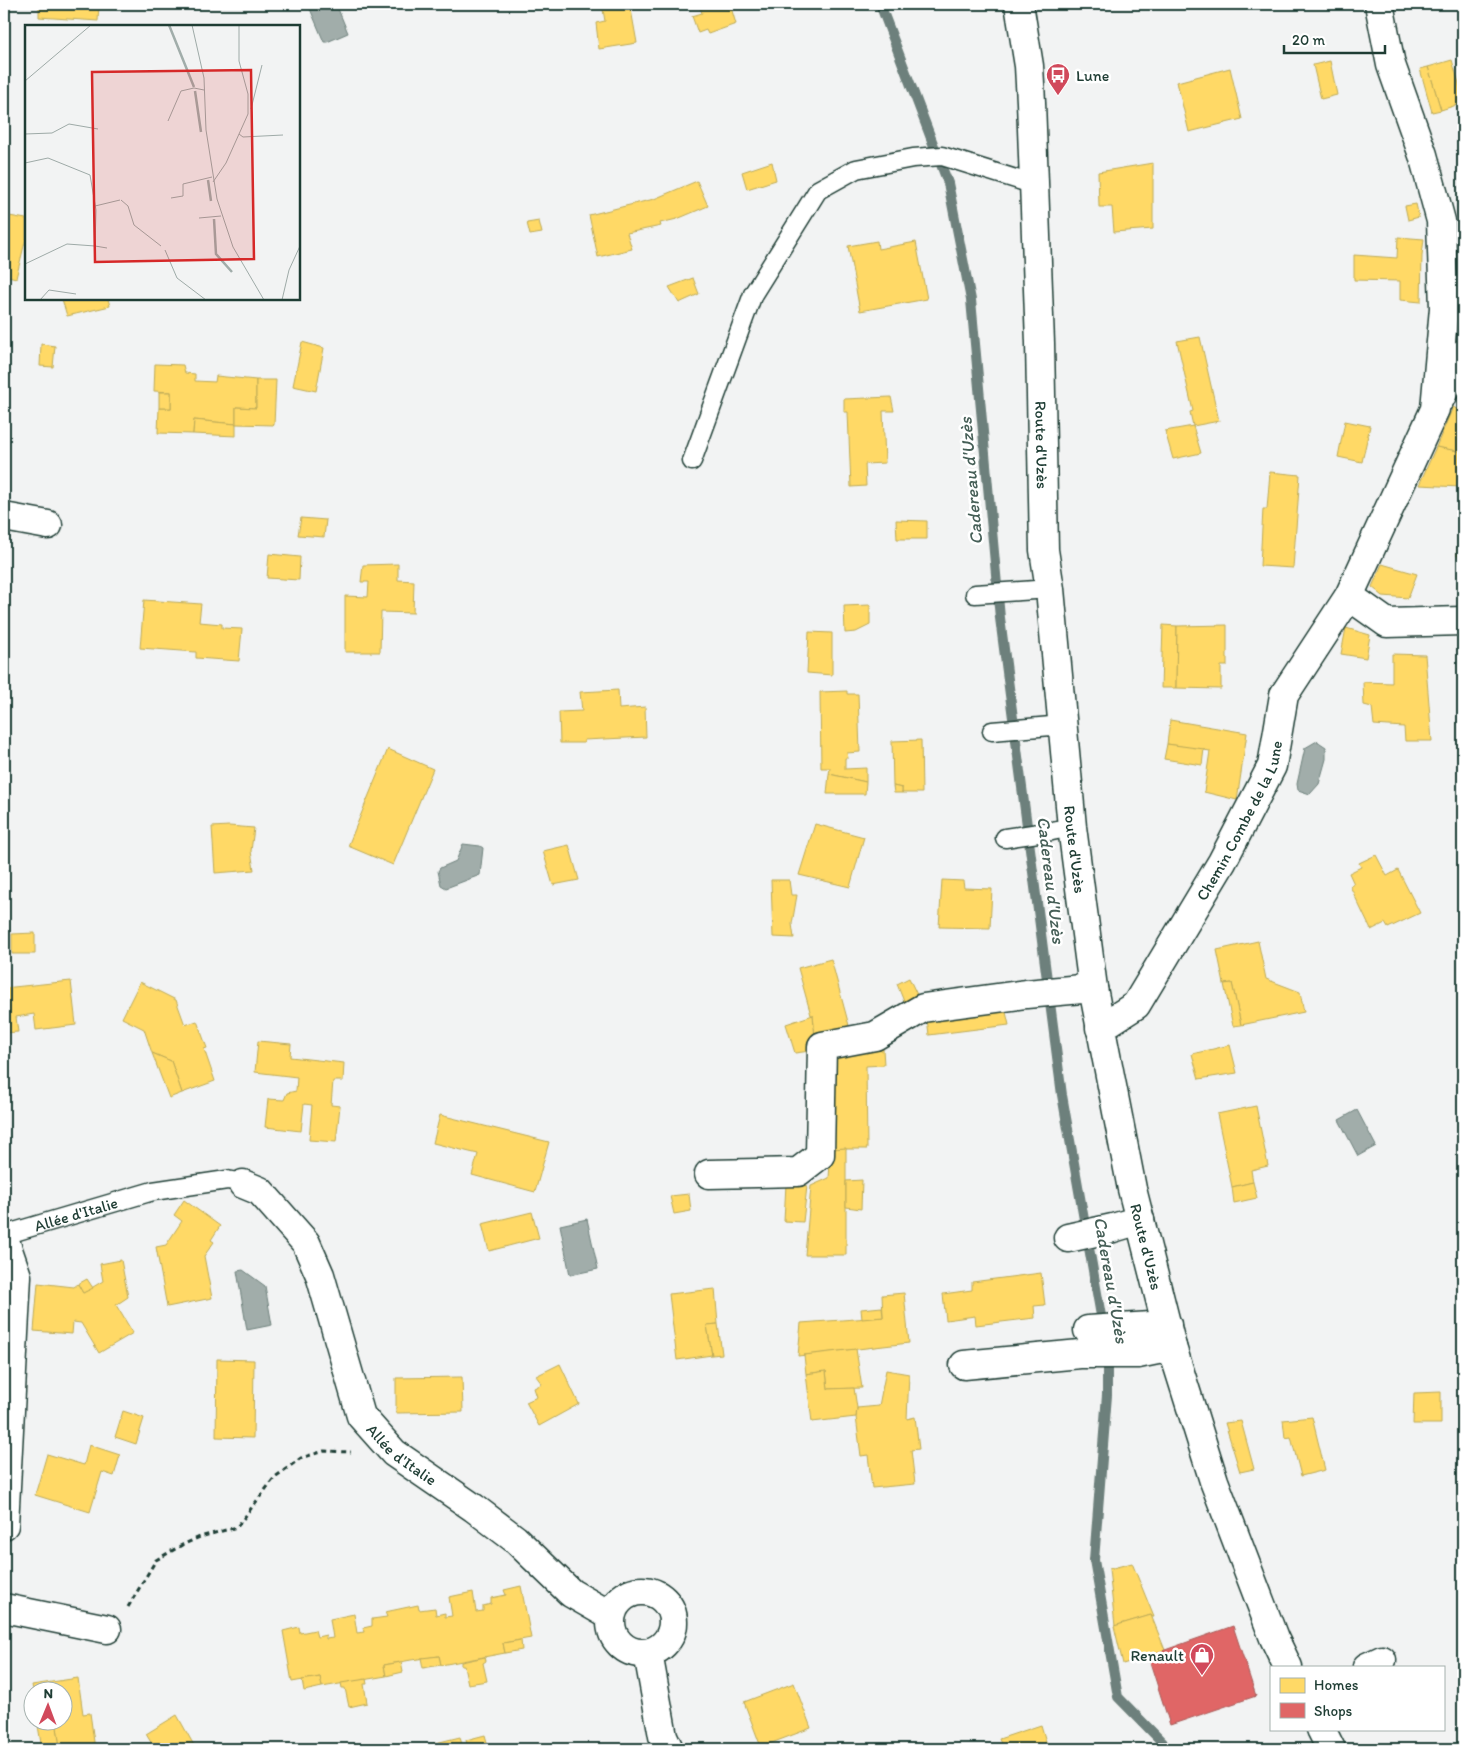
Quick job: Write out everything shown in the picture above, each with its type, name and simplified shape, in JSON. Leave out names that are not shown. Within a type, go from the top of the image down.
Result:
[{"type":"street","name":"Route d'Uzès","points":[[1019,4],[1029,66],[1040,343],[1044,550],[1050,589],[1063,725],[1062,829],[1083,988],[1100,1028],[1132,1189],[1170,1336],[1214,1481],[1274,1638],[1288,1666]]},
{"type":"street","name":"Chemin Combe de la Lune","points":[[1379,4],[1391,65],[1423,155],[1441,221],[1444,308],[1434,409]]},
{"type":"street","name":"Chemin Combe de la Lune","points":[[1100,1028],[1136,1005],[1222,862],[1272,766],[1284,695],[1350,596],[1434,409],[1463,354]]},
{"type":"street","points":[[4,516],[48,525]]},
{"type":"street","points":[[1350,596],[1387,623],[1463,621]]},
{"type":"street","points":[[709,1174],[798,1172],[820,1155],[822,1046],[875,1036],[923,1008],[1083,988]]},
{"type":"street","name":"Allée d'Italie","points":[[240,1183],[260,1191],[306,1243],[320,1275],[362,1416],[394,1453],[474,1508],[515,1539],[571,1593],[611,1616]]},
{"type":"street","points":[[1068,1238],[1140,1220]]},
{"type":"street","name":"Allée d'Italie","points":[[4,1237],[17,1276],[4,1525]]},
{"type":"street","points":[[964,1365],[1084,1342],[1120,1328],[1170,1336]]},
{"type":"street","points":[[1084,1342],[1138,1354],[1170,1336]]},
{"type":"street","points":[[651,1592],[664,1600],[673,1613],[674,1624],[672,1634],[667,1643],[658,1649],[638,1654],[628,1651],[614,1637],[611,1616],[614,1607],[621,1598],[630,1593],[651,1592]]},
{"type":"street","points":[[4,1608],[108,1629]]},
{"type":"street","points":[[648,1653],[663,1736],[669,1749]]},
{"type":"street","points":[[1321,1730],[1331,1749]]},
{"type":"lane","points":[[692,461],[753,294],[818,190],[856,168],[913,158],[942,156],[1035,185]]},
{"type":"lane","points":[[975,594],[1050,589]]},
{"type":"lane","points":[[992,731],[1063,725]]},
{"type":"lane","points":[[1005,838],[1062,829]]},
{"type":"lane","name":"Allée d'Italie","points":[[4,1237],[153,1191],[227,1180],[240,1183]]},
{"type":"path","points":[[129,1605],[156,1560],[200,1537],[237,1526],[275,1478],[301,1458],[324,1451],[394,1453]]},
{"type":"shaded area","points":[[308,4],[336,4],[348,33],[324,42]]},
{"type":"shaded area","points":[[1317,741],[1326,747],[1326,759],[1319,784],[1310,794],[1298,790],[1297,784],[1305,748]]},
{"type":"shaded area","points":[[463,844],[483,848],[480,875],[446,888],[441,885],[438,871],[440,868],[456,861]]},
{"type":"shaded area","points":[[1357,1110],[1376,1146],[1358,1156],[1339,1120]]},
{"type":"shaded area","points":[[587,1219],[598,1269],[570,1275],[560,1225]]},
{"type":"shaded area","points":[[243,1270],[265,1286],[272,1325],[247,1330],[237,1271]]},
{"type":"building: Homes","points":[[39,4],[99,4],[98,21],[39,17]]},
{"type":"building: Homes","points":[[602,4],[630,4],[637,43],[599,49],[596,23],[605,21]]},
{"type":"building: Homes","points":[[699,4],[730,4],[736,24],[708,34],[706,30],[698,33],[692,16],[702,13]]},
{"type":"building: Homes","points":[[1452,60],[1463,103],[1441,110],[1428,67]]},
{"type":"building: Homes","points":[[1330,61],[1337,95],[1321,99],[1313,65]]},
{"type":"building: Homes","points":[[1428,67],[1441,110],[1432,112],[1420,69]]},
{"type":"building: Homes","points":[[1230,68],[1242,119],[1189,132],[1177,82]]},
{"type":"building: Homes","points":[[772,162],[776,180],[747,189],[742,172]]},
{"type":"building: Homes","points":[[1153,163],[1153,229],[1114,232],[1112,207],[1099,207],[1098,172]]},
{"type":"building: Homes","points":[[697,181],[708,206],[677,219],[660,223],[661,226],[627,233],[632,249],[598,257],[589,215],[654,199]]},
{"type":"building: Homes","points":[[1416,204],[1419,217],[1408,220],[1405,206]]},
{"type":"building: Homes","points":[[4,215],[25,219],[25,242],[16,278],[4,275]]},
{"type":"building: Homes","points":[[539,221],[542,233],[530,235],[527,223]]},
{"type":"building: Homes","points":[[1398,237],[1424,239],[1421,302],[1400,300],[1400,281],[1354,280],[1354,255],[1397,258]]},
{"type":"building: Homes","points":[[877,241],[878,249],[916,242],[927,299],[860,311],[848,246]]},
{"type":"building: Homes","points":[[693,278],[699,294],[679,303],[669,287]]},
{"type":"building: Homes","points":[[62,300],[108,300],[110,306],[67,316]]},
{"type":"building: Homes","points":[[1200,337],[1219,421],[1193,426],[1190,412],[1193,411],[1177,341]]},
{"type":"building: Homes","points":[[302,342],[324,348],[316,391],[293,386]]},
{"type":"building: Homes","points":[[41,344],[55,346],[53,367],[40,366]]},
{"type":"building: Homes","points":[[155,364],[183,365],[185,373],[195,374],[195,381],[215,382],[216,376],[256,380],[256,408],[236,407],[236,424],[194,420],[193,434],[158,433],[159,408],[171,408],[171,392],[154,391]]},
{"type":"building: Homes","points":[[256,380],[276,380],[274,425],[236,424],[236,407],[256,408]]},
{"type":"building: Homes","points":[[159,392],[171,392],[171,408],[159,408]]},
{"type":"building: Homes","points":[[891,397],[894,411],[883,411],[885,463],[865,464],[866,486],[851,487],[848,412],[844,412],[844,399]]},
{"type":"building: Homes","points":[[1453,407],[1463,412],[1462,452],[1436,447]]},
{"type":"building: Homes","points":[[194,420],[236,424],[236,436],[193,434]]},
{"type":"building: Homes","points":[[1345,421],[1370,426],[1362,462],[1338,457]]},
{"type":"building: Homes","points":[[1193,426],[1201,453],[1173,459],[1165,431]]},
{"type":"building: Homes","points":[[1436,447],[1463,452],[1463,556],[1457,556],[1461,487],[1419,485]]},
{"type":"building: Homes","points":[[1270,472],[1300,475],[1293,568],[1260,566],[1263,509],[1267,509]]},
{"type":"building: Homes","points":[[301,518],[326,520],[324,537],[298,535]]},
{"type":"building: Homes","points":[[896,520],[927,521],[927,539],[897,539]]},
{"type":"building: Homes","points":[[269,554],[300,557],[299,580],[267,578]]},
{"type":"building: Homes","points":[[398,564],[398,580],[414,581],[413,613],[381,612],[380,652],[345,652],[345,596],[368,597],[369,582],[361,582],[363,565]]},
{"type":"building: Homes","points":[[1382,564],[1417,574],[1408,598],[1383,596],[1372,587]]},
{"type":"building: Homes","points":[[144,600],[201,604],[199,622],[222,624],[222,628],[242,629],[239,661],[196,658],[196,652],[140,648]]},
{"type":"building: Homes","points":[[870,605],[870,625],[856,632],[845,633],[844,606]]},
{"type":"building: Homes","points":[[1163,625],[1177,626],[1176,688],[1161,688]]},
{"type":"building: Homes","points":[[1227,625],[1227,666],[1221,666],[1221,689],[1176,688],[1177,626]]},
{"type":"building: Homes","points":[[1346,628],[1370,635],[1366,658],[1341,654]]},
{"type":"building: Homes","points":[[809,632],[832,633],[832,675],[807,673]]},
{"type":"building: Homes","points":[[1392,654],[1425,655],[1432,741],[1405,741],[1404,727],[1374,725],[1372,707],[1364,705],[1363,682],[1392,683]]},
{"type":"building: Homes","points":[[618,690],[619,709],[645,707],[646,737],[584,740],[584,743],[560,743],[559,712],[582,711],[580,692]]},
{"type":"building: Homes","points":[[847,691],[847,694],[858,694],[860,752],[847,753],[848,758],[845,758],[845,769],[866,768],[866,782],[829,774],[830,768],[821,768],[820,692]]},
{"type":"building: Homes","points":[[1170,720],[1247,733],[1237,800],[1204,792],[1210,751],[1167,744]]},
{"type":"building: Homes","points":[[921,740],[922,793],[902,793],[902,788],[893,786],[892,741]]},
{"type":"building: Homes","points":[[1167,744],[1204,749],[1202,765],[1164,759]]},
{"type":"building: Homes","points":[[388,749],[433,769],[393,865],[348,846]]},
{"type":"building: Homes","points":[[829,774],[866,782],[865,794],[827,794]]},
{"type":"building: Homes","points":[[893,786],[902,788],[902,793],[894,793]]},
{"type":"building: Homes","points":[[815,824],[864,837],[850,887],[799,875]]},
{"type":"building: Homes","points":[[212,827],[254,828],[251,851],[254,870],[215,873]]},
{"type":"building: Homes","points":[[569,845],[579,880],[553,885],[543,851]]},
{"type":"building: Homes","points":[[1376,855],[1387,876],[1398,870],[1420,913],[1388,928],[1385,923],[1371,930],[1350,886],[1354,884],[1349,873],[1361,867],[1359,863]]},
{"type":"building: Homes","points":[[771,880],[789,880],[791,895],[797,895],[792,924],[794,938],[773,937]]},
{"type":"building: Homes","points":[[942,880],[963,881],[964,888],[992,889],[990,928],[939,927]]},
{"type":"building: Homes","points":[[35,933],[35,954],[12,954],[12,934]]},
{"type":"building: Homes","points":[[1258,941],[1266,979],[1300,992],[1304,1012],[1241,1025],[1232,983],[1224,984],[1217,950]]},
{"type":"building: Homes","points":[[831,959],[851,1033],[815,1039],[813,1015],[811,1015],[798,968]]},
{"type":"building: Homes","points":[[909,978],[920,1001],[907,1009],[897,984]]},
{"type":"building: Homes","points":[[71,981],[76,1025],[36,1030],[34,1014],[16,1017],[18,1032],[4,1033],[4,988]]},
{"type":"building: Homes","points":[[140,982],[176,1000],[185,1025],[197,1021],[207,1048],[204,1049],[215,1081],[182,1093],[171,1061],[152,1053],[144,1029],[122,1018]]},
{"type":"building: Homes","points":[[1232,983],[1241,1025],[1233,1026],[1224,984]]},
{"type":"building: Homes","points":[[1005,1008],[1009,1025],[929,1035],[927,1018]]},
{"type":"building: Homes","points":[[813,1015],[818,1050],[795,1053],[786,1024]]},
{"type":"building: Homes","points":[[258,1041],[291,1044],[290,1057],[344,1063],[343,1081],[333,1081],[331,1105],[340,1106],[336,1142],[309,1140],[312,1105],[304,1104],[301,1131],[265,1127],[268,1099],[284,1100],[287,1093],[296,1091],[297,1077],[255,1072]]},
{"type":"building: Homes","points":[[1230,1045],[1237,1073],[1199,1079],[1192,1054]]},
{"type":"building: Homes","points":[[883,1049],[884,1065],[866,1066],[867,1149],[831,1149],[831,1053]]},
{"type":"building: Homes","points":[[1463,1052],[1463,1070],[1458,1055]]},
{"type":"building: Homes","points":[[152,1053],[171,1061],[182,1093],[169,1098]]},
{"type":"building: Homes","points":[[1256,1106],[1268,1166],[1251,1170],[1253,1182],[1232,1187],[1217,1114]]},
{"type":"building: Homes","points":[[440,1115],[549,1142],[535,1192],[472,1175],[478,1154],[433,1143]]},
{"type":"building: Homes","points":[[846,1148],[846,1255],[805,1255],[811,1186],[829,1178],[831,1149]]},
{"type":"building: Homes","points":[[862,1180],[861,1209],[846,1207],[846,1181]]},
{"type":"building: Homes","points":[[1253,1182],[1257,1198],[1234,1203],[1232,1187]]},
{"type":"building: Homes","points":[[786,1184],[807,1186],[803,1222],[784,1221]]},
{"type":"building: Homes","points":[[689,1194],[691,1211],[674,1214],[670,1196]]},
{"type":"building: Homes","points":[[184,1200],[220,1226],[211,1240],[214,1242],[204,1256],[212,1298],[167,1307],[156,1247],[166,1245],[182,1221],[174,1215]]},
{"type":"building: Homes","points":[[532,1212],[539,1238],[489,1251],[482,1224]]},
{"type":"building: Homes","points":[[121,1260],[128,1297],[116,1305],[133,1333],[99,1353],[81,1323],[73,1322],[72,1334],[34,1331],[38,1283],[74,1287],[78,1284],[83,1293],[103,1281],[100,1264]]},
{"type":"building: Homes","points":[[1041,1273],[1045,1305],[1034,1306],[1035,1318],[976,1325],[975,1316],[946,1320],[943,1294],[972,1290],[972,1282]]},
{"type":"building: Homes","points":[[87,1279],[93,1288],[83,1293],[78,1284]]},
{"type":"building: Homes","points":[[715,1289],[718,1324],[707,1325],[712,1355],[677,1360],[669,1294]]},
{"type":"building: Homes","points":[[904,1293],[909,1343],[798,1356],[801,1323],[883,1317],[882,1295]]},
{"type":"building: Homes","points":[[882,1307],[883,1317],[862,1319],[861,1309]]},
{"type":"building: Homes","points":[[718,1324],[722,1354],[712,1355],[707,1325]]},
{"type":"building: Homes","points":[[856,1349],[862,1388],[828,1389],[826,1371],[806,1374],[804,1355]]},
{"type":"building: Homes","points":[[217,1359],[254,1360],[253,1438],[216,1437]]},
{"type":"building: Homes","points":[[560,1364],[579,1404],[539,1426],[526,1402],[537,1397],[534,1388],[542,1384],[536,1376]]},
{"type":"building: Homes","points":[[886,1370],[909,1374],[907,1419],[915,1417],[919,1449],[911,1450],[915,1484],[872,1488],[868,1455],[861,1456],[856,1417],[857,1408],[879,1406]]},
{"type":"building: Homes","points":[[826,1371],[828,1389],[854,1388],[857,1408],[856,1417],[812,1422],[806,1374]]},
{"type":"building: Homes","points":[[462,1377],[463,1412],[396,1413],[396,1378]]},
{"type":"building: Homes","points":[[1441,1392],[1441,1424],[1413,1424],[1414,1393]]},
{"type":"building: Homes","points":[[123,1411],[144,1418],[136,1444],[115,1437]]},
{"type":"building: Homes","points":[[1312,1417],[1325,1470],[1301,1476],[1291,1437],[1285,1438],[1283,1420]]},
{"type":"building: Homes","points":[[1241,1421],[1254,1469],[1240,1472],[1225,1423]]},
{"type":"building: Homes","points":[[89,1445],[120,1455],[114,1476],[102,1472],[90,1512],[35,1495],[47,1454],[84,1465]]},
{"type":"building: Homes","points":[[1132,1563],[1154,1617],[1151,1615],[1115,1626],[1109,1569]]},
{"type":"building: Homes","points":[[521,1586],[531,1638],[503,1643],[505,1653],[441,1665],[439,1656],[384,1665],[386,1676],[322,1687],[320,1677],[292,1682],[283,1631],[299,1627],[300,1633],[315,1630],[317,1637],[326,1635],[326,1639],[333,1638],[330,1619],[354,1614],[357,1633],[364,1632],[363,1628],[372,1626],[372,1619],[387,1617],[385,1612],[418,1605],[419,1610],[435,1608],[436,1615],[445,1613],[445,1617],[452,1616],[449,1597],[473,1592],[476,1612],[483,1611],[483,1606],[491,1604],[491,1598],[506,1595],[504,1590]]},
{"type":"building: Homes","points":[[1151,1615],[1165,1650],[1123,1664],[1114,1626]]},
{"type":"building: Homes","points":[[521,1640],[522,1650],[505,1653],[503,1643]]},
{"type":"building: Homes","points":[[439,1656],[441,1665],[423,1668],[421,1658]]},
{"type":"building: Homes","points":[[485,1657],[486,1661],[483,1663],[487,1681],[468,1684],[464,1666],[461,1666],[461,1662]]},
{"type":"building: Homes","points":[[401,1662],[403,1672],[386,1676],[384,1665]]},
{"type":"building: Homes","points":[[320,1677],[322,1687],[304,1691],[302,1680]]},
{"type":"building: Homes","points":[[78,1678],[83,1714],[90,1713],[95,1749],[47,1749],[60,1748],[57,1730],[72,1730],[72,1680],[65,1680]]},
{"type":"building: Homes","points":[[366,1679],[367,1684],[364,1684],[367,1703],[349,1707],[345,1688],[342,1688],[341,1683]]},
{"type":"building: Homes","points":[[794,1683],[811,1728],[761,1747],[744,1702]]},
{"type":"building: Homes","points":[[177,1715],[196,1749],[155,1749],[146,1734]]},
{"type":"building: Homes","points":[[1041,1725],[1047,1745],[1035,1749],[986,1749],[1001,1744],[999,1739]]},
{"type":"building: Homes","points":[[39,1730],[57,1730],[60,1748],[42,1749]]},
{"type":"building: Homes","points":[[485,1735],[489,1749],[463,1749],[462,1746],[467,1745],[466,1740]]},
{"type":"building: Homes","points":[[460,1737],[463,1749],[411,1749]]},
{"type":"building: Shops","name":"Renault","points":[[1233,1626],[1256,1696],[1170,1725],[1148,1656]]},
{"type":"waterway","name":"Cadereau d'Uzès","points":[[880,4],[948,183],[971,300],[1000,618],[1062,1095],[1103,1327]]},
{"type":"waterway","name":"Cadereau d'Uzès","points":[[1107,1356],[1107,1395],[1094,1560],[1118,1697],[1169,1749]]},
{"type":"place","name":"Lune","points":[[1058,96]]},
{"type":"place","name":"Renault","points":[[1202,1676]]}]
